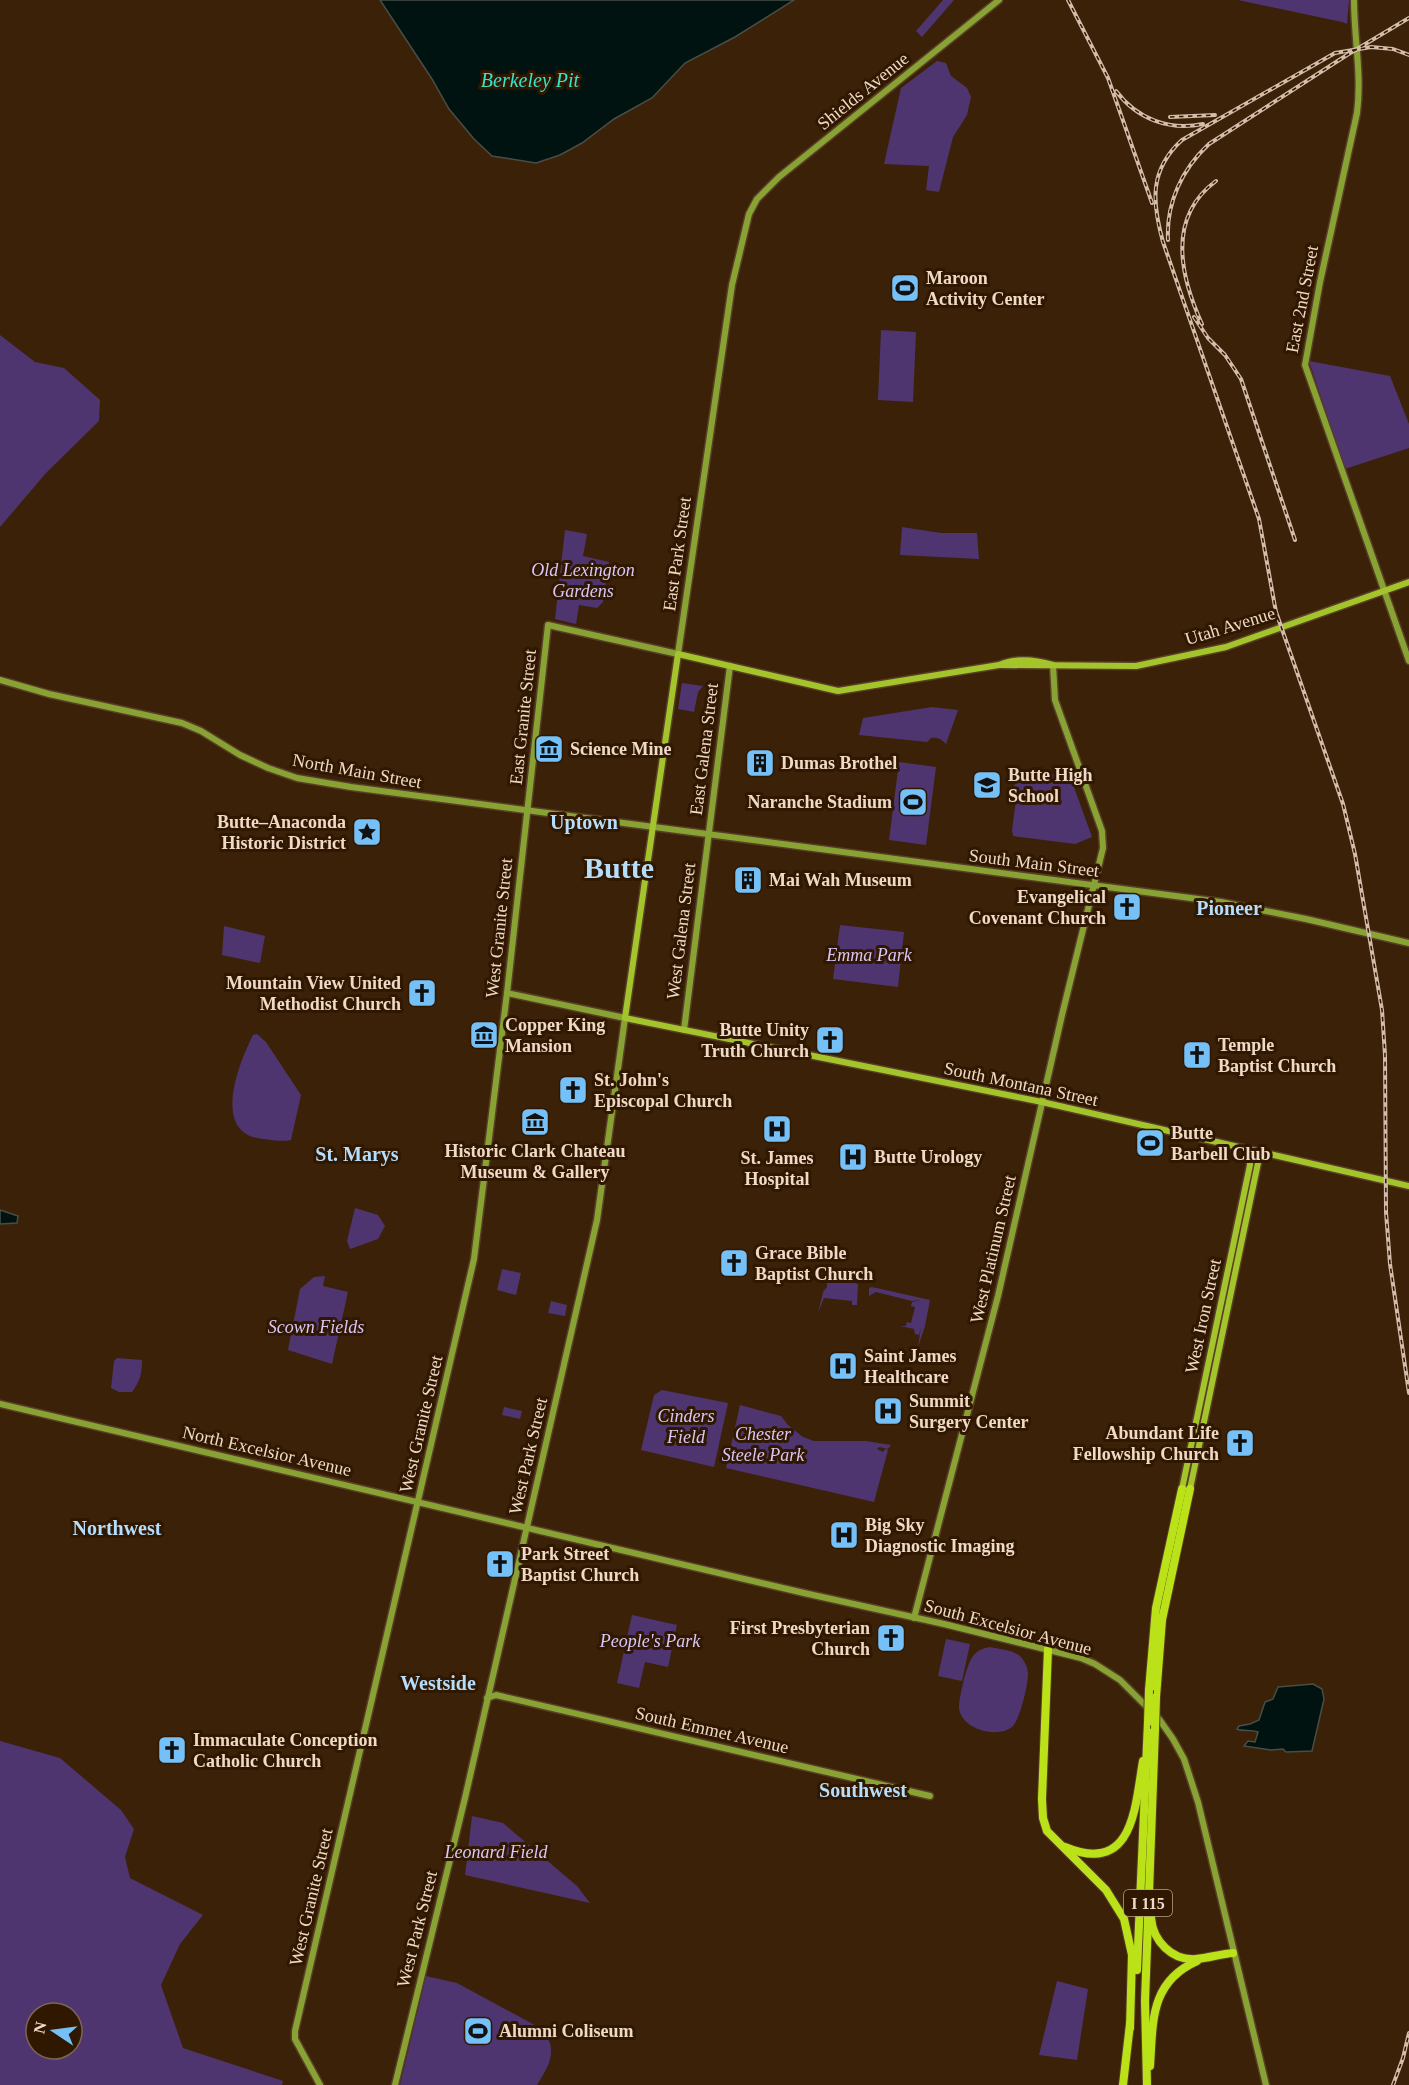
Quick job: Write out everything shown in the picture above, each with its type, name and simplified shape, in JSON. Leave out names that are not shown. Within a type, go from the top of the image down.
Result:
[{"type":"highway","name":"I 115","points":[[1148,2085],[1145,2001],[1150,1848],[1149,1690],[1156,1608],[1186,1489]]},
{"type":"highway","name":"I 115","points":[[1123,2085],[1137,1977],[1150,1725],[1156,1697],[1162,1620],[1186,1489]]},
{"type":"highway","points":[[1048,1649],[1042,1818],[1047,1831],[1106,1890],[1124,1919],[1132,1955],[1130,2028]]},
{"type":"highway","points":[[1060,1844],[1082,1853],[1098,1853],[1118,1844],[1125,1837],[1133,1821],[1150,1725]]},
{"type":"highway","points":[[1150,1848],[1150,1910],[1155,1935],[1162,1945],[1179,1957],[1194,1959],[1233,1953]]},
{"type":"highway","points":[[1148,2085],[1153,2022],[1158,1998],[1171,1978],[1202,1958]]},
{"type":"main road","name":"Utah Avenue","points":[[999,665],[1136,666],[1226,647],[1409,582]]},
{"type":"main road","points":[[678,654],[838,691],[999,665]]},
{"type":"main road","name":"East Park Street","points":[[652,827],[678,654]]},
{"type":"main road","name":"Utah Avenue","points":[[999,665],[1010,660],[1053,665]]},
{"type":"main road","name":"West Park Street","points":[[625,1018],[652,827]]},
{"type":"main road","name":"South Montana Street","points":[[625,1018],[1042,1102],[1409,1186]]},
{"type":"main road","name":"West Iron Street","points":[[1186,1489],[1252,1150]]},
{"type":"street","name":"Shields Avenue","points":[[751,210],[762,193],[779,177],[999,0]]},
{"type":"street","name":"East 2nd Street","points":[[1354,0],[1354,28],[1360,87],[1357,113],[1320,282],[1305,365],[1409,661]]},
{"type":"street","name":"East Park Street","points":[[678,654],[732,285],[746,222],[751,210]]},
{"type":"street","name":"East Granite Street","points":[[527,812],[548,625],[678,654]]},
{"type":"street","name":"West Platinum Street","points":[[914,1617],[1000,1287],[1103,848],[1102,831],[1054,700],[1053,665]]},
{"type":"street","name":"East Galena Street","points":[[708,835],[730,666]]},
{"type":"street","name":"North Main Street","points":[[0,680],[19,687],[189,725],[253,762],[297,778],[527,812],[652,827]]},
{"type":"street","name":"West Granite Street","points":[[320,2085],[295,2035],[474,1259],[527,812]]},
{"type":"street","name":"South Main Street","points":[[652,827],[1221,902],[1409,943]]},
{"type":"street","name":"West Galena Street","points":[[684,1030],[708,835]]},
{"type":"street","points":[[507,993],[625,1018]]},
{"type":"street","name":"West Park Street","points":[[395,2085],[488,1698],[597,1220],[625,1018]]},
{"type":"street","name":"North Excelsior Avenue","points":[[0,1404],[527,1527]]},
{"type":"street","name":"South Excelsior Avenue","points":[[527,1527],[1048,1649],[1095,1664],[1120,1680],[1151,1710],[1173,1739],[1191,1778],[1266,2085]]},
{"type":"street","name":"South Emmet Avenue","points":[[488,1698],[496,1695],[930,1796]]},
{"type":"green space","points":[[943,0],[954,0],[922,37],[916,31]]},
{"type":"green space","points":[[1238,0],[1349,0],[1347,24],[1342,22]]},
{"type":"green space","points":[[937,61],[946,63],[951,76],[967,88],[971,97],[967,115],[953,137],[939,192],[926,190],[929,166],[884,164],[901,88]]},
{"type":"green space","points":[[881,330],[916,332],[913,402],[878,400]]},
{"type":"green space","points":[[0,335],[35,362],[64,368],[100,400],[99,421],[46,473],[0,527]]},
{"type":"green space","points":[[1309,361],[1390,376],[1409,424],[1409,448],[1345,469]]},
{"type":"green space","points":[[902,527],[941,533],[977,533],[979,559],[900,555]]},
{"type":"green space","name":"Old Lexington Gardens","points":[[565,530],[587,534],[583,556],[609,562],[603,602],[597,608],[579,605],[576,624],[555,619]]},
{"type":"green space","points":[[682,683],[703,686],[698,692],[694,712],[678,709]]},
{"type":"green space","points":[[932,707],[958,710],[946,744],[936,738],[931,738],[927,742],[859,735],[863,718]]},
{"type":"green space","name":"Naranche Stadium","points":[[899,762],[936,767],[926,845],[889,840]]},
{"type":"green space","points":[[1026,771],[1070,776],[1092,837],[1075,844],[1013,836],[1017,793],[1013,787]]},
{"type":"green space","name":"Emma Park","points":[[840,925],[904,932],[898,987],[833,979]]},
{"type":"green space","points":[[224,926],[265,936],[260,963],[222,955]]},
{"type":"green space","points":[[257,1034],[266,1042],[301,1095],[291,1140],[263,1139],[247,1134],[237,1125],[233,1111],[236,1079],[247,1047],[253,1035]]},
{"type":"green space","points":[[355,1208],[378,1215],[385,1226],[378,1239],[350,1249],[347,1241]]},
{"type":"green space","points":[[502,1269],[521,1273],[516,1295],[497,1290]]},
{"type":"green space","name":"Scown Fields","points":[[325,1276],[323,1286],[348,1292],[332,1364],[288,1350],[300,1289],[314,1277]]},
{"type":"green space","points":[[827,1276],[858,1284],[857,1305],[852,1305],[852,1301],[824,1298],[818,1313],[823,1292],[827,1287]]},
{"type":"green space","points":[[869,1288],[930,1300],[918,1347],[921,1327],[919,1335],[915,1334],[914,1329],[900,1326],[906,1326],[907,1322],[911,1323],[915,1307],[911,1306],[912,1302],[921,1300],[912,1301],[876,1292],[869,1296]]},
{"type":"green space","points":[[551,1301],[567,1305],[565,1316],[548,1313]]},
{"type":"green space","points":[[117,1358],[142,1360],[140,1377],[132,1392],[119,1392],[111,1388],[114,1361]]},
{"type":"green space","name":"Cinders Field","points":[[662,1390],[728,1403],[714,1467],[641,1450],[654,1395]]},
{"type":"green space","name":"Chester Steele Park","points":[[740,1405],[781,1416],[803,1437],[814,1441],[866,1441],[891,1445],[888,1449],[879,1447],[877,1449],[883,1452],[885,1449],[888,1450],[874,1502],[726,1468]]},
{"type":"green space","points":[[504,1407],[522,1411],[520,1419],[502,1415]]},
{"type":"green space","name":"People's Park","points":[[632,1615],[677,1625],[668,1667],[645,1662],[639,1688],[617,1683]]},
{"type":"green space","points":[[946,1639],[970,1644],[962,1681],[938,1676]]},
{"type":"green space","points":[[990,1647],[1015,1653],[1021,1657],[1028,1672],[1023,1702],[1015,1723],[1012,1727],[998,1732],[981,1730],[966,1722],[959,1708],[960,1696],[971,1659],[979,1651]]},
{"type":"green space","points":[[0,1741],[60,1758],[121,1810],[134,1829],[125,1857],[130,1878],[203,1915],[180,1944],[161,1985],[183,2048],[283,2081],[282,2085],[0,2085]]},
{"type":"green space","name":"Leonard Field","points":[[472,1816],[503,1823],[577,1886],[590,1903],[465,1875]]},
{"type":"green space","name":"Alumni Coliseum","points":[[426,1976],[457,1983],[542,2029],[551,2051],[548,2064],[537,2085],[400,2085]]},
{"type":"green space","points":[[1057,1981],[1088,1989],[1077,2060],[1039,2055]]},
{"type":"water","name":"Berkeley Pit","points":[[380,0],[794,0],[735,37],[685,63],[652,98],[614,119],[582,143],[560,155],[536,163],[492,156],[474,139],[449,109]]},
{"type":"water","points":[[0,1210],[18,1216],[17,1223],[0,1224]]},
{"type":"water","points":[[1313,1684],[1322,1689],[1324,1699],[1312,1751],[1286,1752],[1283,1749],[1271,1750],[1244,1746],[1248,1741],[1255,1742],[1258,1732],[1237,1729],[1239,1726],[1259,1720],[1265,1702],[1273,1699],[1278,1687]]},
{"type":"railway","points":[[1068,0],[1108,78],[1152,203]]},
{"type":"railway","points":[[1168,240],[1170,213],[1178,188],[1191,164],[1209,144],[1409,18]]},
{"type":"railway","points":[[1409,55],[1393,49],[1371,47],[1335,53],[1182,140],[1171,151],[1164,163],[1156,187],[1155,200],[1163,242],[1259,519],[1276,612],[1343,804],[1355,854],[1382,1010],[1385,1055],[1386,1212],[1390,1264],[1409,1393]]},
{"type":"railway","points":[[1116,91],[1134,109],[1155,121],[1178,126],[1203,124]]},
{"type":"railway","points":[[1170,117],[1215,115]]},
{"type":"railway","points":[[1202,324],[1188,286],[1182,248],[1184,229],[1190,212],[1200,196],[1216,181]]},
{"type":"railway","points":[[1194,317],[1241,379],[1295,540]]},
{"type":"railway","points":[[1393,2085],[1409,2033]]},
{"type":"place","name":"Maroon Activity Center","points":[[905,288]]},
{"type":"place","name":"Science Mine","points":[[549,749]]},
{"type":"place","name":"Dumas Brothel","points":[[760,763]]},
{"type":"place","name":"Butte High School","points":[[987,785]]},
{"type":"place","name":"Naranche Stadium","points":[[913,802]]},
{"type":"place","name":"Butte–Anaconda Historic District","points":[[367,832]]},
{"type":"place","name":"Mai Wah Museum","points":[[748,880]]},
{"type":"place","name":"Evangelical Covenant Church","points":[[1127,907]]},
{"type":"place","name":"Mountain View United Methodist Church","points":[[422,993]]},
{"type":"place","name":"Copper King Mansion","points":[[484,1035]]},
{"type":"place","name":"Butte Unity Truth Church","points":[[830,1040]]},
{"type":"place","name":"Temple Baptist Church","points":[[1197,1055]]},
{"type":"place","name":"St. John's Episcopal Church","points":[[573,1090]]},
{"type":"place","name":"Historic Clark Chateau Museum & Gallery","points":[[535,1122]]},
{"type":"place","name":"St. James Hospital","points":[[777,1129]]},
{"type":"place","name":"Butte Barbell Club","points":[[1150,1143]]},
{"type":"place","name":"Butte Urology","points":[[853,1157]]},
{"type":"place","name":"Grace Bible Baptist Church","points":[[734,1263]]},
{"type":"place","name":"Saint James Healthcare","points":[[843,1366]]},
{"type":"place","name":"Summit Surgery Center","points":[[888,1411]]},
{"type":"place","name":"Abundant Life Fellowship Church","points":[[1240,1443]]},
{"type":"place","name":"Big Sky Diagnostic Imaging","points":[[844,1535]]},
{"type":"place","name":"Park Street Baptist Church","points":[[500,1564]]},
{"type":"place","name":"First Presbyterian Church","points":[[891,1638]]},
{"type":"place","name":"Immaculate Conception Catholic Church","points":[[172,1750]]},
{"type":"place","name":"Alumni Coliseum","points":[[478,2031]]},
{"type":"district","name":"Uptown","points":[[584,822]]},
{"type":"district","name":"Butte","points":[[619,868]]},
{"type":"district","name":"Pioneer","points":[[1229,908]]},
{"type":"district","name":"St. Marys","points":[[357,1154]]},
{"type":"district","name":"Northwest","points":[[117,1528]]},
{"type":"district","name":"Westside","points":[[438,1683]]},
{"type":"district","name":"Southwest","points":[[863,1790]]}]
